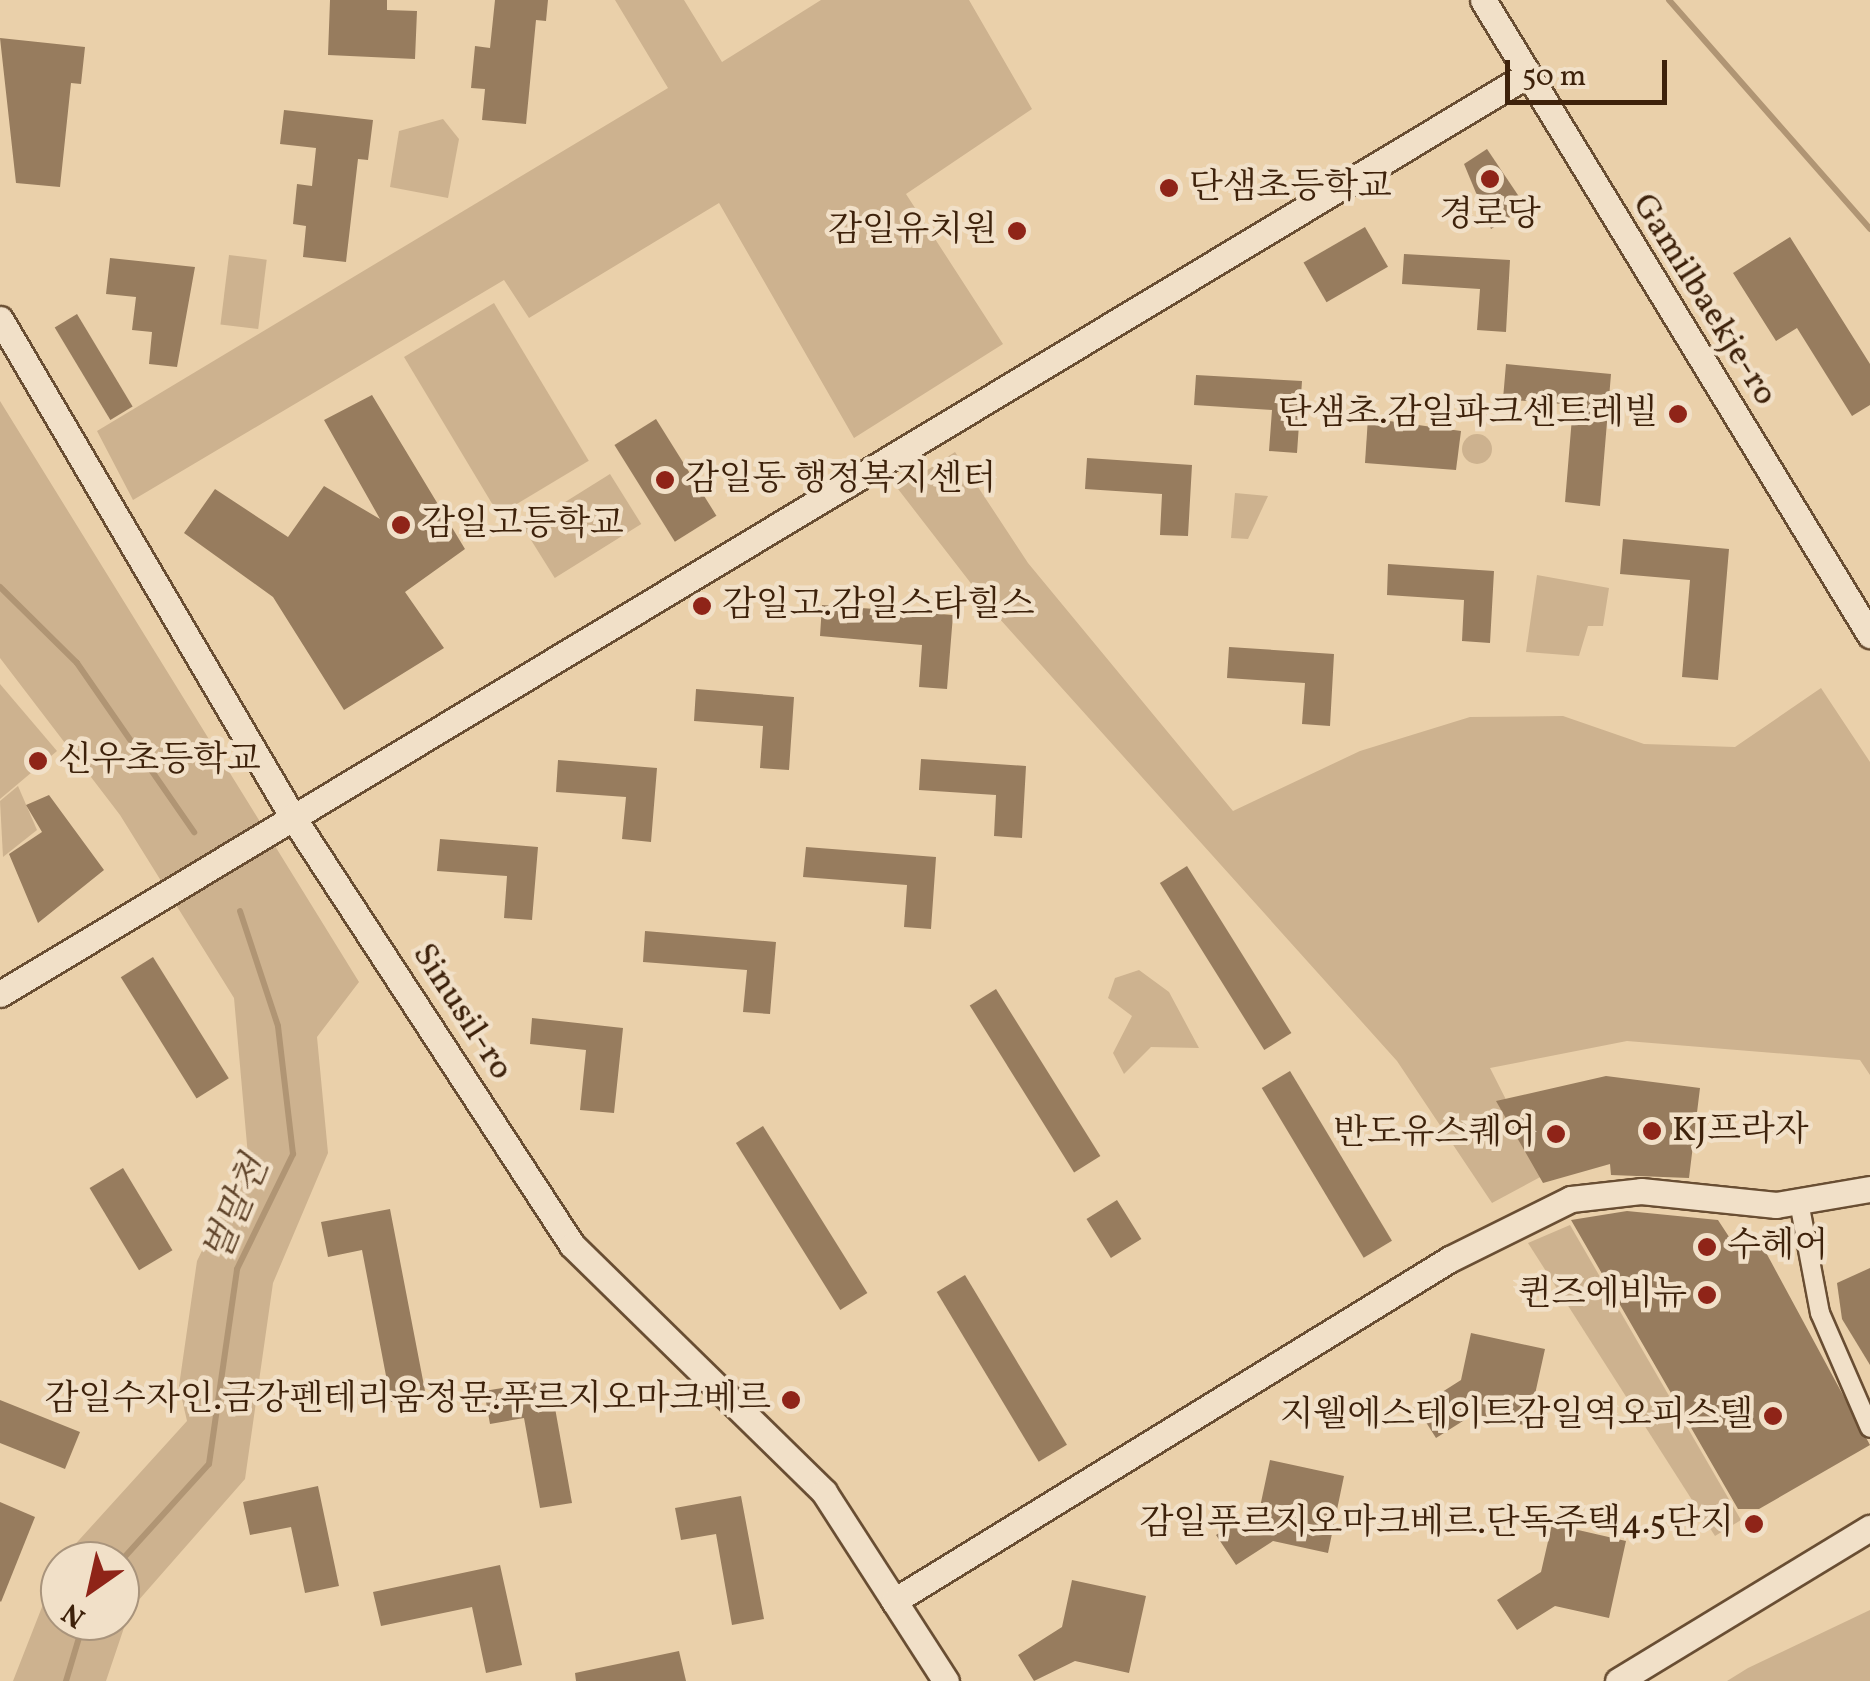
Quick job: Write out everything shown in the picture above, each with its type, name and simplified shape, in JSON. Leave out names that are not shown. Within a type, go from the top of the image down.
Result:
[{"type":"street","name":"Gamilbaekje-ro","points":[[1483,0],[1524,77],[1870,635]]},
{"type":"street","points":[[0,994],[1524,77]]},
{"type":"street","name":"Sinusil-ro","points":[[0,319],[292,816],[572,1245],[824,1492],[946,1681]]},
{"type":"street","points":[[894,1601],[1450,1259],[1571,1199],[1641,1192],[1800,1202],[1870,1189]]},
{"type":"street","points":[[1800,1202],[1820,1313],[1870,1428]]},
{"type":"street","points":[[1618,1681],[1870,1528]]},
{"type":"shaded area","points":[[615,0],[684,0],[722,62],[821,0],[969,0],[1032,109],[906,194],[1003,344],[854,438],[719,203],[529,318],[504,280],[133,500],[97,431],[668,88]]},
{"type":"shaded area","points":[[443,119],[459,139],[448,198],[390,187],[399,131]]},
{"type":"shaded area","points":[[229,255],[267,260],[258,329],[220,324]]},
{"type":"shaded area","points":[[494,303],[589,461],[499,515],[404,357]]},
{"type":"shaded area","points":[[0,401],[359,982],[317,1037],[328,1153],[273,1283],[245,1479],[140,1599],[140,1541],[78,1541],[187,1421],[179,1386],[197,1261],[248,1156],[234,998],[120,815],[0,658]]},
{"type":"shaded area","points":[[1477,434],[1488,438],[1492,449],[1488,460],[1477,464],[1466,460],[1462,449],[1466,438]]},
{"type":"shaded area","points":[[955,452],[1028,563],[1233,811],[1360,751],[1470,717],[1563,716],[1644,744],[1735,747],[1821,688],[1870,762],[1870,1075],[1860,1060],[1627,1041],[1490,1068],[1544,1175],[1492,1203],[1397,1061],[990,608],[898,489]]},
{"type":"shaded area","points":[[610,474],[641,524],[555,578],[523,528]]},
{"type":"shaded area","points":[[1235,493],[1268,496],[1248,539],[1231,538]]},
{"type":"shaded area","points":[[1537,575],[1609,588],[1603,626],[1588,626],[1579,656],[1526,652]]},
{"type":"shaded area","points":[[0,684],[57,751],[0,799]]},
{"type":"shaded area","points":[[18,786],[37,830],[3,857],[0,801]]},
{"type":"shaded area","points":[[1139,970],[1169,992],[1199,1048],[1151,1047],[1124,1074],[1113,1053],[1132,1016],[1108,998],[1115,978]]},
{"type":"shaded area","points":[[1570,1225],[1741,1520],[1715,1536],[1528,1243]]},
{"type":"shaded area","points":[[1870,1610],[1870,1681],[1727,1681],[1748,1668]]},
{"type":"shaded area","points":[[40,1612],[40,1641],[120,1641],[106,1681],[13,1681]]},
{"type":"building","points":[[330,0],[387,0],[387,10],[417,11],[415,59],[328,55]]},
{"type":"building","points":[[495,0],[548,0],[546,21],[536,20],[526,124],[482,120],[485,89],[471,88],[475,46],[490,48]]},
{"type":"building","points":[[0,38],[85,47],[81,84],[71,83],[60,187],[16,183]]},
{"type":"building","points":[[284,110],[373,120],[368,160],[358,159],[346,262],[303,257],[306,226],[293,224],[297,184],[312,186],[316,148],[280,144]]},
{"type":"building","name":"경로당","points":[[1487,149],[1526,207],[1491,229],[1464,164]]},
{"type":"building","points":[[1365,227],[1388,267],[1327,302],[1304,262]]},
{"type":"building","points":[[1790,237],[1870,364],[1870,405],[1852,416],[1797,328],[1776,341],[1733,273]]},
{"type":"building","points":[[1404,254],[1510,260],[1506,332],[1477,330],[1480,289],[1402,284]]},
{"type":"building","points":[[110,258],[195,267],[177,367],[149,364],[152,332],[132,330],[136,297],[106,294]]},
{"type":"building","points":[[77,314],[133,407],[110,420],[55,327]]},
{"type":"building","points":[[1506,364],[1611,374],[1600,506],[1565,502],[1573,405],[1503,399]]},
{"type":"building","points":[[1196,375],[1302,381],[1297,453],[1269,451],[1272,410],[1194,405]]},
{"type":"building","name":"감일고등학교","points":[[372,395],[465,549],[405,592],[444,648],[344,710],[273,597],[184,533],[215,489],[288,537],[324,486],[380,519],[324,420]]},
{"type":"building","points":[[1368,418],[1461,431],[1456,470],[1365,463]]},
{"type":"building","name":"감일동 행정복지센터","points":[[656,419],[716,516],[675,542],[614,445]]},
{"type":"building","points":[[1087,458],[1192,465],[1188,536],[1160,535],[1162,494],[1085,489]]},
{"type":"building","points":[[1623,539],[1729,549],[1718,680],[1682,677],[1690,580],[1620,574]]},
{"type":"building","points":[[1388,564],[1494,571],[1490,643],[1462,641],[1464,600],[1387,595]]},
{"type":"building","points":[[822,605],[953,615],[947,689],[919,687],[922,645],[820,636]]},
{"type":"building","points":[[1229,647],[1334,654],[1330,726],[1302,724],[1305,683],[1227,678]]},
{"type":"building","points":[[696,689],[794,697],[789,770],[760,768],[763,726],[694,721]]},
{"type":"building","points":[[921,759],[1026,766],[1022,838],[994,836],[996,795],[919,790]]},
{"type":"building","points":[[558,760],[657,768],[651,842],[622,839],[626,797],[556,792]]},
{"type":"building","points":[[49,795],[104,870],[38,923],[9,854],[42,832],[26,805]]},
{"type":"building","points":[[440,839],[538,847],[532,920],[504,918],[507,876],[437,871]]},
{"type":"building","points":[[806,847],[936,857],[931,929],[904,927],[907,885],[803,877]]},
{"type":"building","points":[[1187,866],[1291,1033],[1264,1050],[1160,883]]},
{"type":"building","points":[[645,931],[776,942],[770,1014],[743,1012],[747,970],[643,962]]},
{"type":"building","points":[[153,957],[229,1078],[197,1098],[121,977]]},
{"type":"building","points":[[996,989],[1100,1156],[1074,1172],[970,1005]]},
{"type":"building","points":[[532,1018],[623,1028],[614,1113],[580,1110],[586,1050],[530,1044]]},
{"type":"building","points":[[1290,1071],[1392,1241],[1364,1258],[1262,1088]]},
{"type":"building","points":[[1606,1076],[1700,1088],[1689,1178],[1611,1175],[1610,1164],[1543,1183],[1496,1101]]},
{"type":"building","points":[[763,1126],[867,1293],[840,1310],[736,1143]]},
{"type":"building","points":[[123,1168],[172,1250],[139,1270],[90,1188]]},
{"type":"building","points":[[1117,1200],[1141,1239],[1111,1258],[1086,1219]]},
{"type":"building","points":[[390,1209],[426,1396],[391,1402],[362,1250],[328,1257],[321,1222]]},
{"type":"building","points":[[1627,1211],[1718,1220],[1735,1246],[1756,1234],[1870,1445],[1759,1509],[1738,1509],[1571,1220]]},
{"type":"building","points":[[1870,1268],[1870,1365],[1842,1319],[1837,1283]]},
{"type":"building","points":[[965,1275],[1067,1445],[1039,1462],[937,1292]]},
{"type":"building","points":[[1471,1333],[1545,1349],[1528,1426],[1474,1414],[1436,1438],[1417,1408],[1461,1380]]},
{"type":"building","points":[[550,1380],[572,1503],[540,1508],[524,1418],[490,1424],[484,1391]]},
{"type":"building","points":[[0,1400],[80,1432],[65,1469],[0,1443]]},
{"type":"building","points":[[1270,1460],[1344,1476],[1328,1553],[1273,1541],[1236,1565],[1216,1535],[1260,1507]]},
{"type":"building","points":[[318,1486],[339,1586],[305,1593],[291,1527],[250,1535],[243,1502]]},
{"type":"building","points":[[741,1496],[764,1619],[732,1625],[716,1534],[681,1540],[675,1508]]},
{"type":"building","points":[[0,1502],[35,1517],[1,1602],[0,1601]]},
{"type":"building","points":[[1552,1524],[1626,1541],[1609,1618],[1555,1606],[1517,1630],[1497,1600],[1541,1572]]},
{"type":"building","points":[[500,1565],[522,1665],[486,1673],[472,1607],[381,1626],[373,1592]]},
{"type":"building","points":[[1072,1580],[1146,1596],[1129,1673],[1075,1661],[1034,1681],[1018,1655],[1062,1627]]},
{"type":"building","points":[[679,1651],[686,1681],[576,1681],[575,1673]]},
{"type":"waterway","points":[[1669,0],[1870,229]]},
{"type":"waterway","name":"벌말천","points":[[0,587],[77,663],[194,832]]},
{"type":"waterway","name":"벌말천","points":[[139,1541],[209,1464],[237,1269],[293,1154],[278,1026],[240,911]]},
{"type":"waterway","name":"벌말천","points":[[66,1681],[78,1641]]},
{"type":"place","name":"경로당","points":[[1490,179]]},
{"type":"place","name":"단샘초등학교","points":[[1169,188]]},
{"type":"place","name":"감일유치원","points":[[1017,231]]},
{"type":"place","name":"단샘초.감일파크센트레빌","points":[[1678,414]]},
{"type":"place","name":"감일동 행정복지센터","points":[[665,480]]},
{"type":"place","name":"감일고등학교","points":[[401,525]]},
{"type":"place","name":"감일고.감일스타힐스","points":[[702,606]]},
{"type":"place","name":"신우초등학교","points":[[38,761]]},
{"type":"place","name":"KJ프라자","points":[[1652,1131]]},
{"type":"place","name":"반도유스퀘어","points":[[1556,1134]]},
{"type":"place","name":"수헤어","points":[[1707,1247]]},
{"type":"place","name":"퀸즈에비뉴","points":[[1707,1295]]},
{"type":"place","name":"감일수자인.금강펜테리움정문.푸르지오마크베르","points":[[791,1400]]},
{"type":"place","name":"지웰에스테이트감일역오피스텔","points":[[1773,1416]]},
{"type":"place","name":"감일푸르지오마크베르.단독주택4.5단지","points":[[1754,1524]]}]
